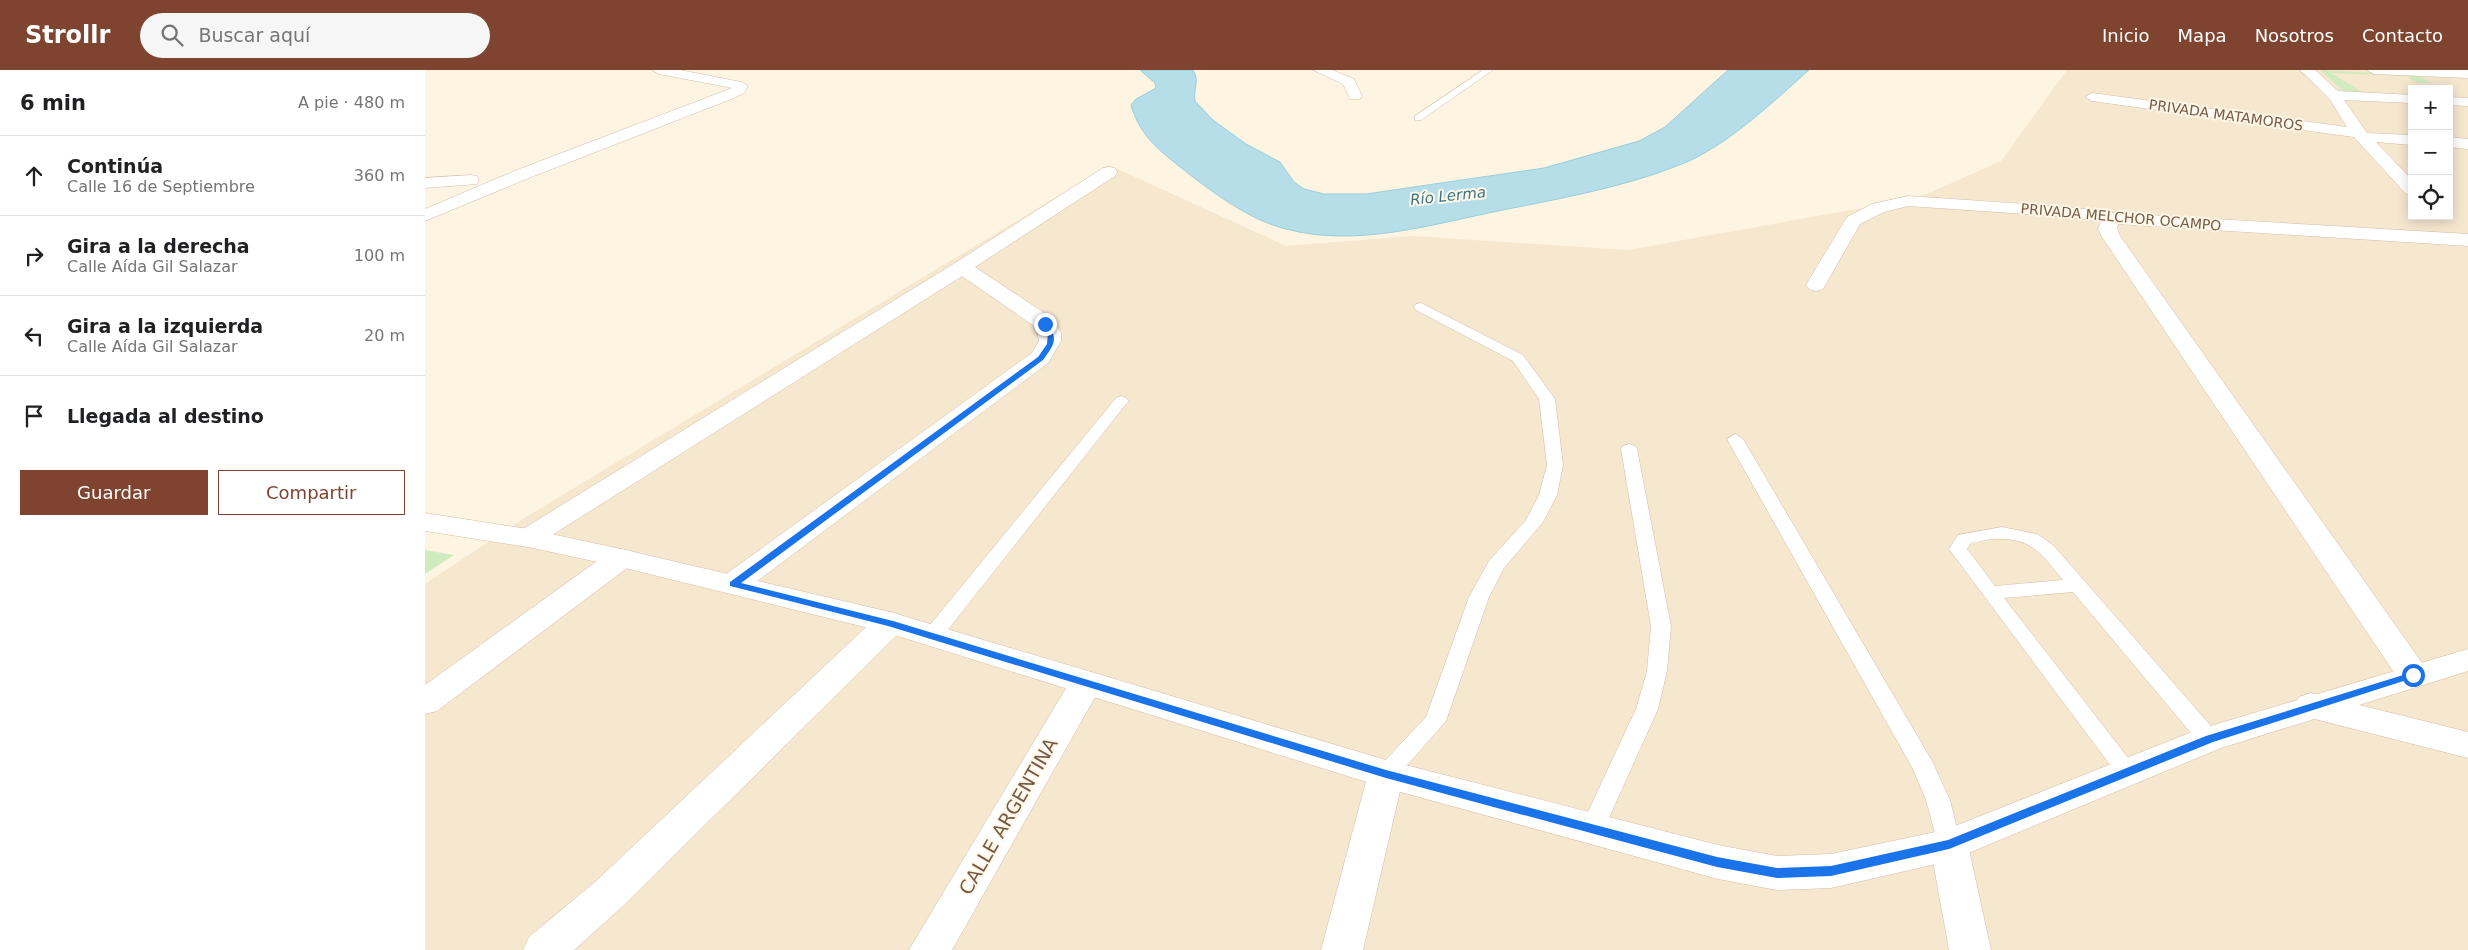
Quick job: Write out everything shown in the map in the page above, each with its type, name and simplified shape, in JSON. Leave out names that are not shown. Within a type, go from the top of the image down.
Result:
[{"type":"street","points":[[425,216],[523,174],[729,95],[739,90],[741,86],[659,70]]},
{"type":"street","points":[[1320,70],[1349,82],[1355,96]]},
{"type":"street","points":[[2307,70],[2334,95],[2361,135],[2408,186]]},
{"type":"street","points":[[2375,70],[2468,74]]},
{"type":"street","points":[[2334,95],[2408,99]]},
{"type":"street","name":"PRIVADA MATAMOROS","points":[[2092,97],[2361,135],[2408,140]]},
{"type":"street","points":[[2453,101],[2468,102]]},
{"type":"street","points":[[2453,142],[2468,144]]},
{"type":"street","points":[[527,538],[962,267],[1109,172]]},
{"type":"street","points":[[425,183],[471,180]]},
{"type":"street","name":"PRIVADA MELCHOR OCAMPO","points":[[1816,285],[1842,236],[1853,221],[1877,208],[1908,201],[2059,211],[2114,218],[2463,240]]},
{"type":"street","points":[[2114,218],[2108,223],[2107,230],[2111,237],[2413,675]]},
{"type":"street","points":[[2441,222],[2463,240]]},
{"type":"street","points":[[733,584],[1041,358],[1051,344],[1051,332],[1045,324],[962,267]]},
{"type":"street","points":[[425,522],[527,538],[621,558],[890,623],[1386,774],[1717,862],[1777,873],[1831,871],[1949,845],[2209,739],[2311,706],[2468,660]]},
{"type":"street","points":[[425,702],[621,558]]},
{"type":"street","points":[[544,950],[609,894],[890,623]]},
{"type":"street","name":"CALLE ARGENTINA","points":[[931,950],[1086,683]]},
{"type":"street","points":[[2311,706],[2466,747]]},
{"type":"street","points":[[1342,950],[1386,774]]},
{"type":"street","points":[[1949,845],[1970,950]]},
{"type":"lane","points":[[1418,118],[1489,70]]},
{"type":"lane","points":[[1386,774],[1435,721],[1479,597],[1496,565],[1534,522],[1548,495],[1555,465],[1547,399],[1518,358],[1421,307]]},
{"type":"lane","points":[[932,636],[1121,401]]},
{"type":"lane","points":[[1735,439],[1924,767],[1938,800],[1949,845]]},
{"type":"lane","points":[[1592,829],[1647,709],[1657,671],[1661,626],[1629,449]]},
{"type":"lane","points":[[2128,772],[1958,549],[1964,538],[1984,533],[2012,534],[2039,542],[2209,739]]},
{"type":"lane","points":[[1990,593],[2078,585]]},
{"type":"shaded area","points":[[2067,70],[2468,70],[2468,950],[425,950],[425,584],[526,517],[1109,165],[1286,246],[1412,236],[1628,250],[1918,198],[2001,161]]},
{"type":"green space","points":[[2320,70],[2416,75],[2431,83],[2418,83],[2406,76],[2331,73],[2365,94],[2346,93]]},
{"type":"green space","points":[[425,550],[454,555],[425,574]]},
{"type":"water","name":"Río Lerma","points":[[1140,70],[1193,70],[1196,78],[1195,101],[1213,120],[1246,144],[1280,162],[1294,182],[1304,189],[1324,194],[1366,194],[1544,168],[1639,141],[1665,127],[1728,70],[1809,70],[1765,109],[1716,146],[1682,164],[1660,172],[1594,191],[1422,227],[1395,232],[1340,236],[1286,229],[1260,220],[1223,199],[1171,159],[1147,136],[1135,117],[1131,105],[1136,99],[1156,88],[1155,83]]},
{"type":"route","points":[[1045,324],[1051,332],[1051,344],[1041,358],[733,584],[890,623],[1386,774],[1717,862],[1777,873],[1831,871],[1949,845],[2209,739],[2413,675]]}]
